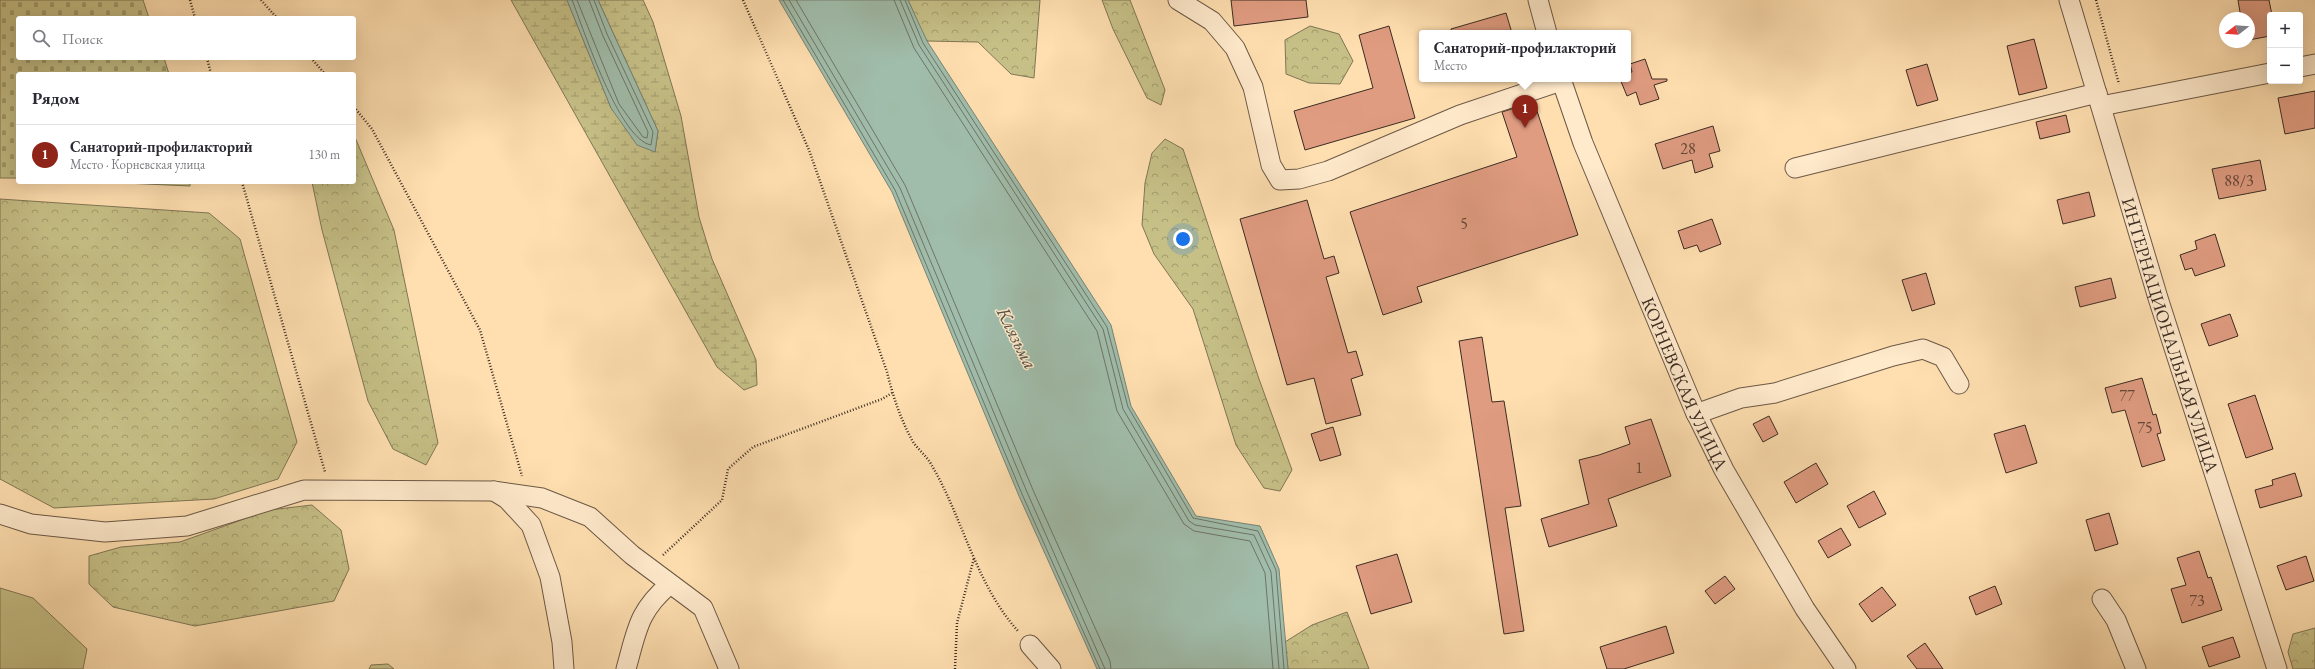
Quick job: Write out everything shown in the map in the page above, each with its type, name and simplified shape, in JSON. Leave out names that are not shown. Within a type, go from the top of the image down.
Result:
[{"type":"street","points":[[1178,0],[1212,21],[1235,48],[1253,87],[1271,165],[1280,180],[1299,179],[1328,170],[1460,115],[1555,82]]},
{"type":"street","points":[[1538,0],[1546,30]]},
{"type":"street","name":"ИНТЕРНАЦИОНАЛЬНАЯ УЛИЦА","points":[[2069,0],[2158,298],[2277,669]]},
{"type":"street","points":[[2303,66],[2315,64]]},
{"type":"street","points":[[1795,168],[2099,100],[2124,102],[2267,74]]},
{"type":"street","name":"КОРНЕВСКАЯ УЛИЦА","points":[[1562,82],[1583,144],[1696,414],[1724,470],[1801,602],[1846,669]]},
{"type":"street","points":[[1696,414],[1740,398],[1775,393],[1893,356],[1923,349],[1943,356],[1959,384]]},
{"type":"street","points":[[0,514],[31,524],[105,532],[187,526],[304,490],[493,491],[542,498],[590,516],[649,568],[703,608],[729,669]]},
{"type":"street","points":[[493,491],[507,499],[531,525],[550,577],[562,642],[564,669]]},
{"type":"street","points":[[626,669],[641,617],[655,597],[670,584]]},
{"type":"street","points":[[2102,599],[2116,620],[2136,669]]},
{"type":"street","points":[[1030,645],[1051,669]]},
{"type":"path","points":[[190,0],[195,16]]},
{"type":"path","points":[[261,0],[275,16]]},
{"type":"path","points":[[743,0],[809,150],[887,372],[896,409],[913,441],[931,463],[983,580],[1003,614],[1030,645]]},
{"type":"path","points":[[2096,0],[2124,102]]},
{"type":"path","points":[[208,60],[210,72]]},
{"type":"path","points":[[313,60],[323,72]]},
{"type":"path","points":[[356,109],[372,129],[480,330],[528,496]]},
{"type":"path","points":[[243,184],[326,477]]},
{"type":"path","points":[[649,568],[722,500],[728,469],[753,447],[882,399],[892,392]]},
{"type":"path","points":[[955,669],[957,623],[974,558]]},
{"type":"green space","points":[[0,0],[143,0],[148,16],[16,16],[16,60],[165,60],[168,72],[16,72],[16,178],[0,178]]},
{"type":"green space","points":[[511,0],[567,0],[611,108],[655,152],[658,131],[598,0],[643,0],[653,22],[681,116],[699,217],[712,259],[756,360],[757,385],[744,390],[717,367]]},
{"type":"green space","points":[[908,0],[1040,0],[1034,78],[1011,74],[978,42],[926,41]]},
{"type":"green space","points":[[1102,0],[1130,0],[1165,90],[1161,105],[1147,98],[1113,29]]},
{"type":"green space","points":[[1310,26],[1339,34],[1353,61],[1340,84],[1309,83],[1286,74],[1285,40]]},
{"type":"green space","points":[[1165,139],[1183,149],[1259,379],[1292,470],[1280,491],[1264,488],[1236,445],[1193,309],[1154,254],[1142,225],[1145,183],[1152,153]]},
{"type":"green space","points":[[356,140],[394,230],[438,443],[426,465],[393,449],[368,401],[322,230],[312,184],[356,184]]},
{"type":"green space","points":[[146,184],[190,184],[190,186]]},
{"type":"green space","points":[[0,199],[209,213],[240,239],[297,442],[278,479],[214,499],[54,508],[0,479]]},
{"type":"green space","points":[[312,505],[341,530],[349,569],[334,601],[195,626],[113,607],[89,584],[89,556],[121,547],[180,542],[269,510]]},
{"type":"green space","points":[[0,588],[33,598],[87,649],[83,669],[0,669]]},
{"type":"green space","points":[[1347,612],[1369,669],[1288,669],[1285,642],[1312,625]]},
{"type":"green space","points":[[2315,628],[2315,669],[2293,669],[2288,652],[2293,634]]},
{"type":"green space","points":[[388,664],[394,669],[369,669],[371,665]]},
{"type":"water","points":[[567,0],[598,0],[658,131],[655,152],[637,145],[611,108]]},
{"type":"water","name":"Клязьма","points":[[779,0],[908,0],[927,41],[1111,325],[1131,406],[1196,516],[1260,526],[1279,569],[1288,669],[1097,669],[1019,496],[892,192]]},
{"type":"building","points":[[1231,0],[1306,0],[1308,17],[1234,26]]},
{"type":"building","points":[[2238,0],[2269,0],[2271,12],[2267,12],[2267,37],[2255,39],[2255,12],[2240,12]]},
{"type":"building","points":[[1506,13],[1511,30],[1451,30]]},
{"type":"building","points":[[1389,26],[1415,118],[1305,150],[1294,111],[1373,88],[1359,35]]},
{"type":"building","points":[[2034,39],[2047,88],[2019,95],[2007,46]]},
{"type":"building","points":[[1645,59],[1652,79],[1667,79],[1667,81],[1654,85],[1659,99],[1640,105],[1636,92],[1627,96],[1621,82],[1631,82],[1631,64]]},
{"type":"building","points":[[1927,64],[1938,100],[1917,106],[1906,70]]},
{"type":"building","points":[[2315,91],[2315,128],[2285,134],[2278,98]]},
{"type":"building","points":[[1534,102],[1578,235],[1417,287],[1422,302],[1383,315],[1350,212],[1517,157],[1502,112]]},
{"type":"building","points":[[2066,115],[2070,132],[2040,139],[2036,122]]},
{"type":"building","points":[[1713,126],[1720,151],[1709,154],[1713,167],[1695,173],[1692,160],[1663,169],[1655,144]]},
{"type":"building","points":[[2260,160],[2266,190],[2219,199],[2212,169]]},
{"type":"building","points":[[2089,192],[2095,216],[2063,224],[2057,200]]},
{"type":"building","points":[[1307,200],[1324,259],[1334,256],[1339,273],[1326,277],[1348,353],[1356,351],[1363,375],[1351,379],[1361,415],[1326,424],[1314,378],[1287,385],[1240,219]]},
{"type":"building","points":[[1712,219],[1721,244],[1700,252],[1697,245],[1684,249],[1678,231]]},
{"type":"building","points":[[2215,234],[2225,266],[2195,276],[2192,268],[2185,270],[2180,255],[2197,249],[2195,241]]},
{"type":"building","points":[[1926,273],[1935,304],[1912,311],[1902,280]]},
{"type":"building","points":[[2111,278],[2116,298],[2080,307],[2075,287]]},
{"type":"building","points":[[2230,314],[2238,336],[2209,346],[2201,324]]},
{"type":"building","points":[[1482,337],[1492,402],[1504,401],[1521,506],[1505,508],[1524,631],[1504,634],[1459,341]]},
{"type":"building","points":[[2142,378],[2153,415],[2156,414],[2161,433],[2157,434],[2165,460],[2142,467],[2125,410],[2112,413],[2105,388]]},
{"type":"building","points":[[2255,395],[2273,449],[2246,458],[2228,404]]},
{"type":"building","points":[[1769,416],[1778,434],[1763,442],[1753,424]]},
{"type":"building","points":[[1651,419],[1671,476],[1608,499],[1617,526],[1549,547],[1541,519],[1589,504],[1579,460],[1599,455],[1630,444],[1625,427]]},
{"type":"building","points":[[2025,425],[2037,463],[2006,473],[1994,434]]},
{"type":"building","points":[[1333,427],[1341,455],[1320,461],[1311,434]]},
{"type":"building","points":[[1816,463],[1828,484],[1796,503],[1784,482]]},
{"type":"building","points":[[2295,473],[2302,496],[2260,508],[2255,490],[2273,485],[2272,480]]},
{"type":"building","points":[[1874,491],[1886,514],[1859,528],[1847,506]]},
{"type":"building","points":[[2109,513],[2118,544],[2095,551],[2086,520]]},
{"type":"building","points":[[1841,528],[1851,545],[1828,558],[1818,541]]},
{"type":"building","points":[[2199,551],[2208,578],[2211,577],[2222,610],[2182,623],[2171,589],[2186,585],[2177,558]]},
{"type":"building","points":[[1397,554],[1412,602],[1371,614],[1356,566]]},
{"type":"building","points":[[2306,556],[2314,581],[2286,590],[2277,566]]},
{"type":"building","points":[[1725,576],[1735,589],[1715,604],[1705,591]]},
{"type":"building","points":[[1995,586],[2002,604],[1976,615],[1969,597]]},
{"type":"building","points":[[1882,587],[1896,605],[1872,622],[1859,604]]},
{"type":"building","points":[[1666,626],[1674,653],[1624,669],[1607,669],[1600,647]]},
{"type":"building","points":[[2233,637],[2240,657],[2209,667],[2202,647]]},
{"type":"building","points":[[1925,643],[1943,669],[1917,669],[1907,656]]},
{"type":"place","name":"Санаторий-профилакторий","points":[[1525,128]]}]
